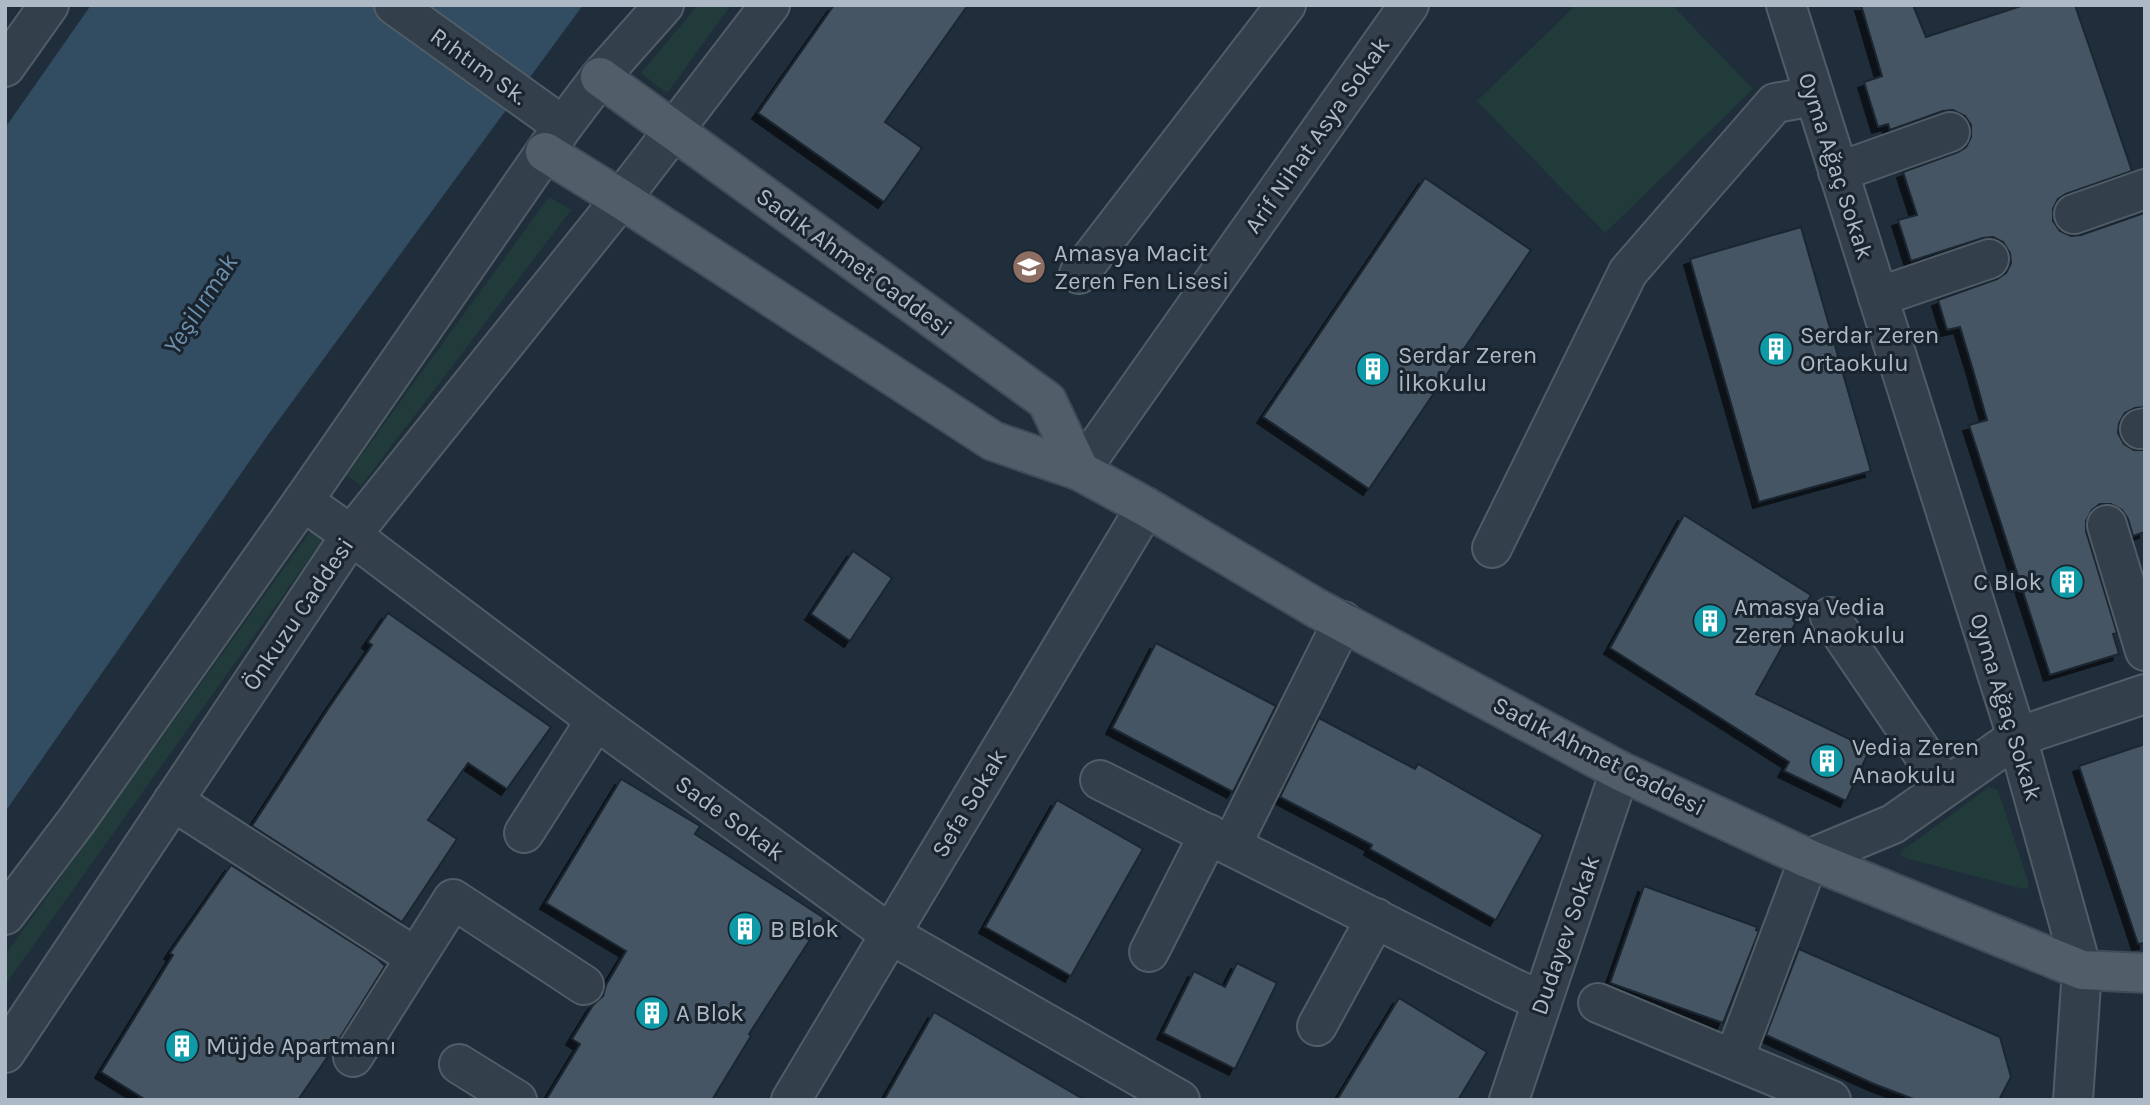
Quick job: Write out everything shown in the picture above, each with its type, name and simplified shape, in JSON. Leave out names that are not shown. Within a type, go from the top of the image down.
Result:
[{"type":"main road","name":"Sadık Ahmet Caddesi","points":[[600,77],[1047,401],[1080,471]]},
{"type":"main road","name":"Sadık Ahmet Caddesi","points":[[554,139],[621,199],[993,441],[1080,471],[1316,608],[1620,771],[1810,859],[2082,970],[2145,973]]},
{"type":"street","points":[[5,67],[49,5]]},
{"type":"street","name":"Rıhtım Sk.","points":[[394,5],[554,139]]},
{"type":"street","points":[[5,915],[77,820],[303,501],[554,139],[600,77],[664,5]]},
{"type":"street","name":"Önkuzu Caddesi","points":[[5,1053],[351,535],[621,199],[770,5]]},
{"type":"street","points":[[1079,274],[1286,5]]},
{"type":"street","name":"Arif Nihat Asya Sokak","points":[[1080,471],[1409,5]]},
{"type":"street","name":"Oyma Ağaç Sokak","points":[[1786,5],[2017,737],[2082,970],[2073,1100]]},
{"type":"street","points":[[1492,548],[1628,272],[1775,103],[1814,96]]},
{"type":"street","points":[[1838,172],[1950,132]]},
{"type":"street","points":[[2074,214],[2145,189]]},
{"type":"street","points":[[1878,297],[1989,259]]},
{"type":"street","name":"Sade Sokak","points":[[303,501],[596,720],[890,934],[1125,1086],[1181,1100]]},
{"type":"street","name":"Sefa Sokak","points":[[791,1100],[1146,507]]},
{"type":"street","points":[[2107,525],[2145,651]]},
{"type":"street","points":[[1830,617],[1945,786]]},
{"type":"street","points":[[1149,952],[1220,840],[1343,621]]},
{"type":"street","points":[[1734,1059],[1810,859],[1893,824],[2017,737],[2145,694]]},
{"type":"street","points":[[524,833],[596,720]]},
{"type":"street","name":"Dudayev Sokak","points":[[1509,1100],[1620,771]]},
{"type":"street","points":[[1100,780],[1542,1001]]},
{"type":"street","points":[[173,801],[415,957]]},
{"type":"street","points":[[353,1057],[453,899],[584,985]]},
{"type":"street","points":[[1317,1026],[1376,918]]},
{"type":"street","points":[[1598,1003],[1831,1100]]},
{"type":"street","points":[[459,1064],[517,1100]]},
{"type":"green space","points":[[698,5],[731,5],[667,93],[641,73]]},
{"type":"green space","points":[[1576,5],[1672,5],[1753,89],[1605,233],[1477,101]]},
{"type":"green space","points":[[549,197],[571,210],[361,486],[347,475]]},
{"type":"green space","points":[[313,528],[326,535],[5,985],[5,955]]},
{"type":"green space","points":[[1989,787],[1998,790],[2028,887],[2024,889],[1900,855],[1902,851]]},
{"type":"water","name":"Yeşilırmak","points":[[91,5],[583,5],[270,432],[5,812],[5,128]]},
{"type":"building","points":[[834,5],[968,5],[885,122],[922,148],[884,202],[758,113]]},
{"type":"building","points":[[1861,5],[1913,5],[1926,37],[2024,5],[2075,5],[2132,171],[2058,199],[2053,209],[2053,221],[2060,231],[2071,236],[2145,214],[2145,407],[2125,413],[2119,423],[2118,433],[2124,444],[2134,450],[2145,450],[2145,532],[2133,536],[2122,510],[2111,504],[2100,504],[2092,510],[2086,521],[2086,531],[2117,633],[2113,634],[2119,654],[2050,675],[1969,425],[1987,420],[1973,370],[1960,327],[1947,330],[1938,300],[1997,279],[2006,273],[2011,263],[2010,253],[2003,242],[1993,237],[1911,261],[1898,220],[1917,215],[1903,172],[1966,147],[1971,137],[1971,125],[1965,116],[1953,110],[1890,130],[1888,124],[1878,127],[1864,82],[1882,76]]},
{"type":"building","name":"Serdar Zeren İlkokulu","points":[[1425,178],[1531,250],[1369,489],[1263,417]]},
{"type":"building","name":"Serdar Zeren Ortaokulu","points":[[1801,227],[1871,471],[1759,502],[1690,259]]},
{"type":"building","name":"Amasya Vedia Zeren Anaokulu","points":[[1684,515],[1811,595],[1756,694],[1870,749],[1846,801],[1784,771],[1789,762],[1610,648]]},
{"type":"building","points":[[853,551],[892,578],[850,641],[811,614]]},
{"type":"building","points":[[388,613],[551,727],[507,789],[468,763],[428,820],[457,839],[402,922],[252,826],[372,645],[368,642]]},
{"type":"building","points":[[1156,643],[1276,706],[1233,792],[1112,728]]},
{"type":"building","points":[[1319,718],[1415,769],[1418,764],[1543,835],[1496,920],[1370,849],[1372,845],[1280,797]]},
{"type":"building","points":[[2145,744],[2145,943],[2138,944],[2079,766]]},
{"type":"building","points":[[621,779],[700,826],[695,834],[824,918],[749,1034],[751,1036],[712,1100],[546,1100],[580,1044],[572,1039],[593,1005],[603,996],[606,985],[626,951],[546,903]]},
{"type":"building","points":[[1057,800],[1143,849],[1071,976],[985,927]]},
{"type":"building","points":[[231,865],[385,966],[298,1100],[146,1100],[101,1072],[173,955],[170,953]]},
{"type":"building","points":[[1644,886],[1757,927],[1756,930],[1759,931],[1723,1023],[1610,983]]},
{"type":"building","points":[[1799,949],[2000,1037],[2011,1077],[1999,1100],[1916,1100],[1766,1035]]},
{"type":"building","points":[[1237,963],[1277,983],[1235,1069],[1163,1033],[1194,971],[1225,987]]},
{"type":"building","points":[[1399,998],[1487,1052],[1458,1100],[1337,1100]]},
{"type":"building","points":[[934,1012],[1085,1100],[884,1100]]},
{"type":"place","name":"Amasya Macit Zeren Fen Lisesi","points":[[1029,267]]},
{"type":"place","name":"Serdar Zeren Ortaokulu","points":[[1776,349]]},
{"type":"place","name":"Serdar Zeren İlkokulu","points":[[1373,369]]},
{"type":"place","name":"C Blok","points":[[2067,582]]},
{"type":"place","name":"Amasya Vedia Zeren Anaokulu","points":[[1710,621]]},
{"type":"place","name":"Vedia Zeren Anaokulu","points":[[1827,761]]},
{"type":"place","name":"B Blok","points":[[745,929]]},
{"type":"place","name":"A Blok","points":[[652,1013]]},
{"type":"place","name":"Müjde Apartmanı","points":[[182,1046]]}]
